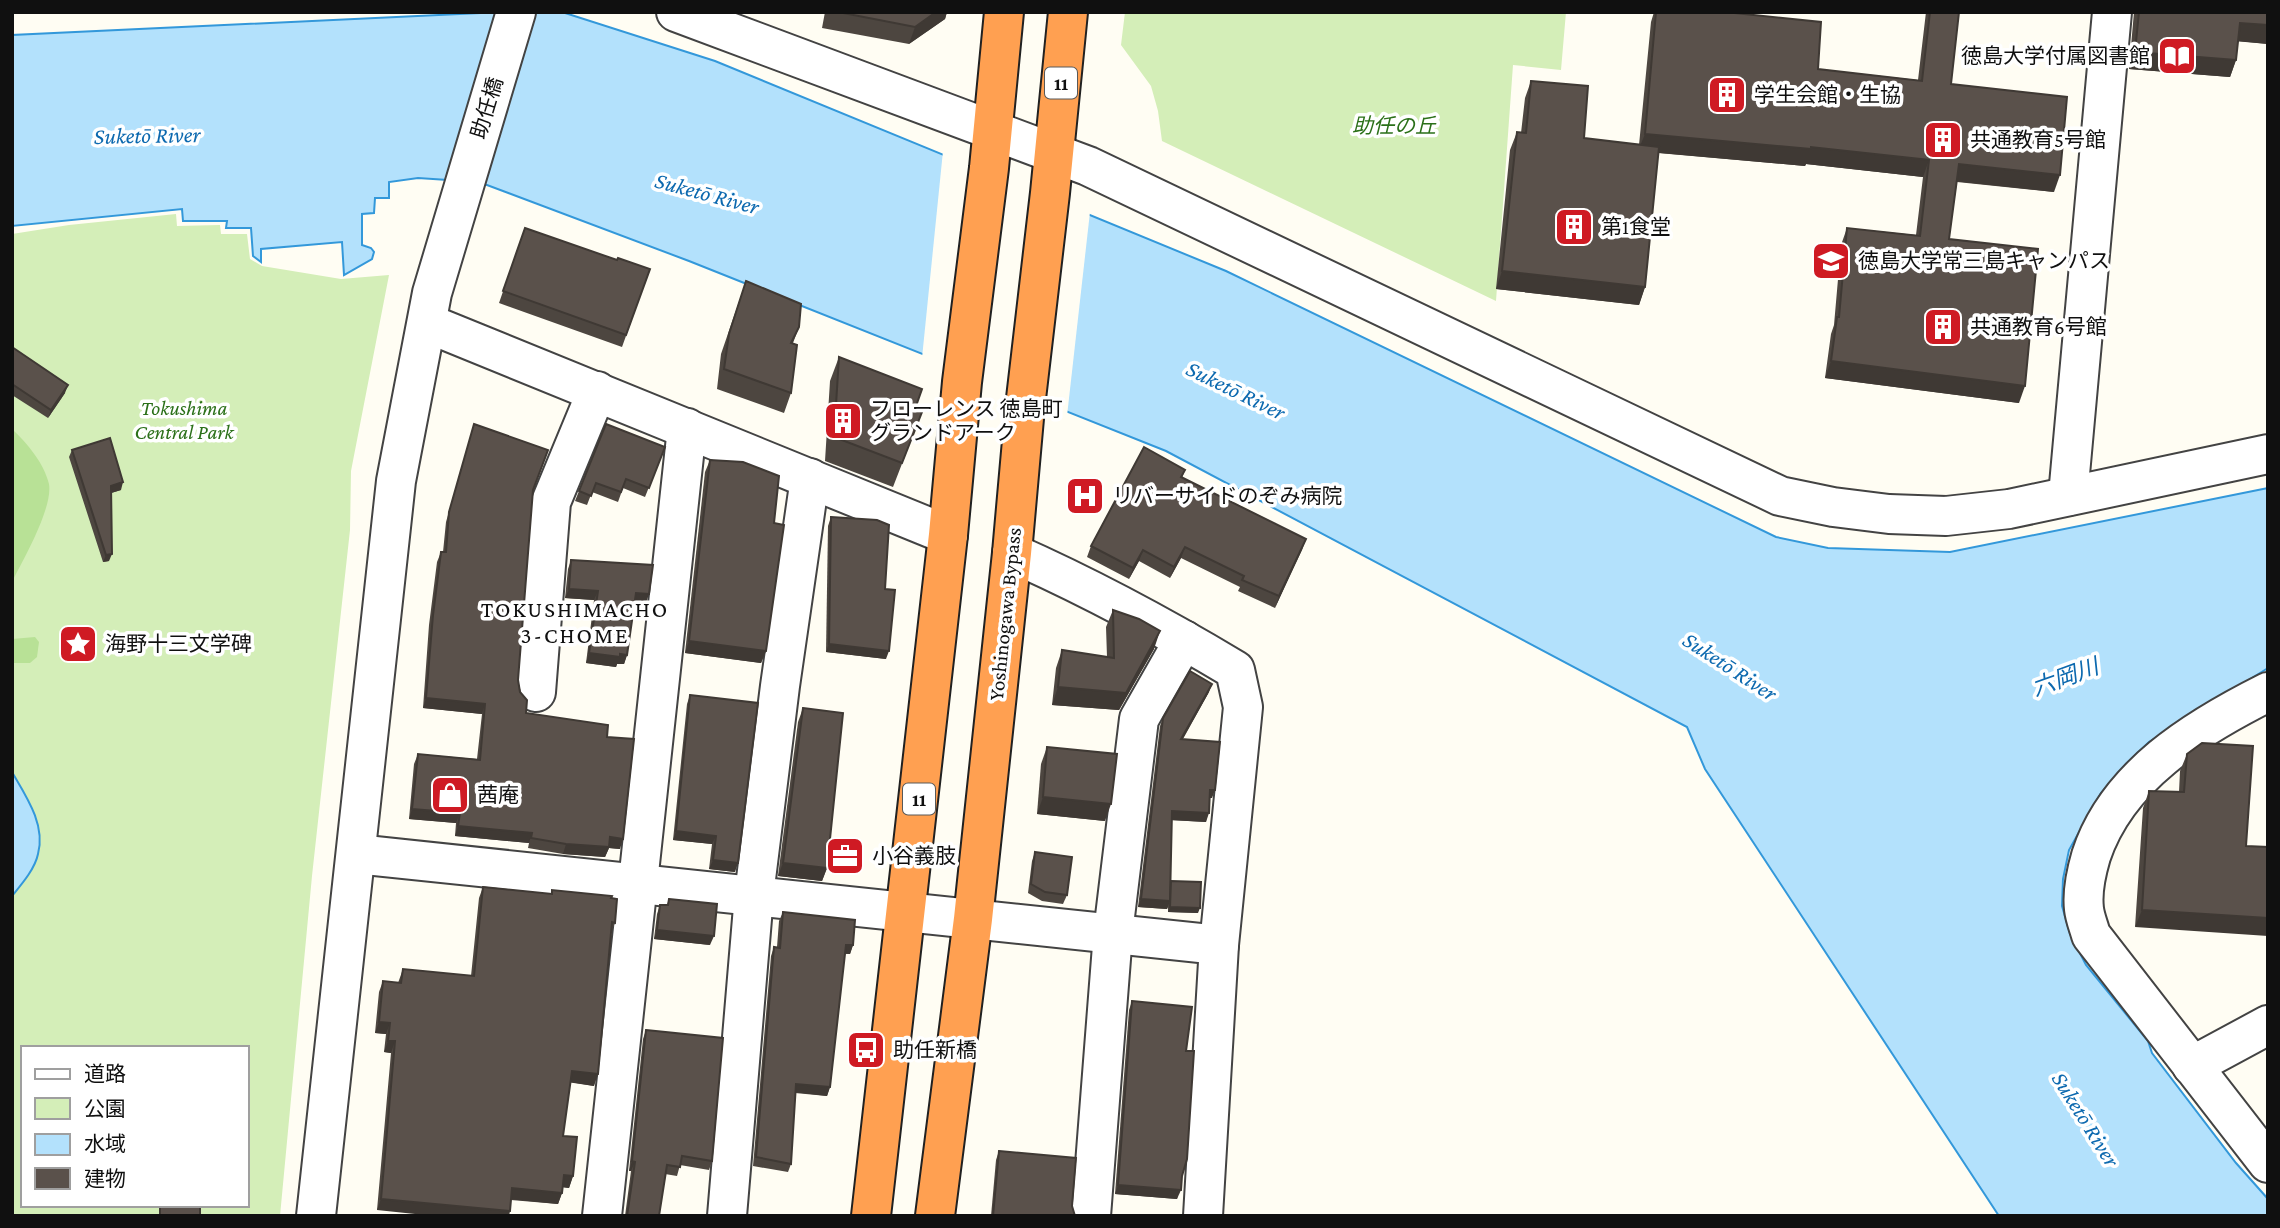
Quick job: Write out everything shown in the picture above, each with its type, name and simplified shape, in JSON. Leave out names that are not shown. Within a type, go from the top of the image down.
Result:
[{"type":"highway","name":"11","points":[[871,1216],[948,535],[962,383],[991,150],[1004,12]]},
{"type":"highway","name":"Yoshinogawa Bypass","points":[[934,1216],[973,919],[1068,12]]},
{"type":"street","name":"助任橋","points":[[316,1216],[396,481],[432,293],[516,12]]},
{"type":"street","points":[[676,12],[991,150],[1054,154],[1088,166],[1780,496],[1833,507],[1889,514],[1946,516],[2009,509],[2268,454]]},
{"type":"street","points":[[2068,496],[2112,12]]},
{"type":"street","points":[[427,323],[948,535]]},
{"type":"street","points":[[536,692],[551,502],[597,391]]},
{"type":"street","points":[[602,1216],[687,428]]},
{"type":"street","points":[[727,1216],[754,895],[810,478]]},
{"type":"street","points":[[1012,553],[1184,640],[1235,670],[1243,707],[1219,944],[1203,1216]]},
{"type":"street","points":[[1091,1216],[1113,933],[1139,719],[1184,640]]},
{"type":"street","points":[[2268,692],[2170,750],[2145,771],[2109,815],[2095,844],[2087,869],[2084,909],[2091,935],[2268,1163]]},
{"type":"street","points":[[356,853],[1219,944]]},
{"type":"street","points":[[2192,1066],[2268,1025]]},
{"type":"green space","name":"助任の丘","points":[[1125,12],[1566,12],[1561,70],[1513,65],[1496,301],[1162,141],[1151,86],[1121,45]]},
{"type":"green space","name":"Tokushima Central Park","points":[[176,214],[177,226],[220,225],[221,234],[247,234],[250,259],[262,266],[341,279],[389,275],[351,471],[350,530],[312,876],[280,1216],[12,1216],[12,234]]},
{"type":"green space","points":[[12,429],[39,461],[47,476],[49,494],[36,534],[12,582]]},
{"type":"green space","points":[[35,637],[39,642],[37,657],[30,663],[12,663],[12,639]]},
{"type":"water","points":[[502,12],[562,12],[715,61],[1226,271],[1776,537],[1828,548],[1950,552],[2268,488],[2268,668],[2149,742],[2126,764],[2101,793],[2069,850],[2063,879],[2062,906],[2070,934],[2086,965],[2148,1041],[2152,1053],[2236,1163],[2268,1199],[2268,1216],[1999,1216],[1705,769],[1687,727],[1166,451],[689,261],[487,185],[418,178],[389,182],[389,198],[375,198],[374,213],[362,214],[362,245],[374,252],[372,259],[344,275],[342,242],[261,249],[261,262],[253,256],[251,228],[226,228],[227,221],[183,221],[182,209],[12,226],[12,35]]},
{"type":"water","points":[[12,772],[33,811],[40,843],[34,865],[12,896]]},
{"type":"pier","points":[[943,151],[1090,212],[1067,416],[922,358]]},
{"type":"building","points":[[838,12],[936,12],[915,27]]},
{"type":"building","points":[[1656,12],[1725,12],[1821,22],[1818,69],[1922,81],[1930,12],[1959,12],[1951,84],[2067,97],[2060,175],[1959,164],[1949,239],[2038,249],[2025,386],[1831,361],[1839,317],[1847,228],[1920,236],[1929,160],[1811,147],[1645,134]]},
{"type":"building","name":"徳島大学付属図書館","points":[[2139,12],[2268,12],[2268,25],[2240,23],[2236,60],[2135,52]]},
{"type":"building","name":"第1食堂","points":[[1531,81],[1588,86],[1584,138],[1659,147],[1645,287],[1502,271],[1517,132],[1526,133]]},
{"type":"building","points":[[525,228],[650,269],[626,335],[503,291]]},
{"type":"building","points":[[746,281],[801,304],[799,327],[791,343],[797,345],[791,393],[724,369],[729,334]]},
{"type":"building","points":[[12,347],[68,385],[51,410],[12,384]]},
{"type":"building","points":[[839,357],[922,389],[915,409],[922,412],[902,463],[834,437]]},
{"type":"building","points":[[474,424],[548,450],[533,490],[518,680],[520,692],[527,700],[526,713],[608,725],[607,737],[634,739],[623,839],[610,837],[609,847],[531,838],[532,833],[458,826],[460,813],[412,809],[418,754],[480,760],[485,704],[426,698],[441,552],[446,552],[449,512]]},
{"type":"building","points":[[606,424],[665,447],[649,488],[626,479],[621,492],[596,483],[591,496],[579,491]]},
{"type":"building","points":[[110,438],[123,482],[111,486],[112,554],[106,555],[72,450]]},
{"type":"building","points":[[1144,447],[1185,470],[1181,477],[1306,539],[1279,596],[1242,580],[1244,576],[1185,547],[1174,567],[1143,550],[1133,568],[1091,546]]},
{"type":"building","points":[[710,460],[743,462],[779,476],[774,523],[784,525],[766,651],[689,641]]},
{"type":"building","points":[[831,517],[877,520],[889,525],[885,589],[895,590],[889,651],[829,644]]},
{"type":"building","points":[[571,560],[653,565],[649,594],[636,593],[627,655],[620,654],[620,657],[589,653],[598,591],[569,589]]},
{"type":"building","points":[[1113,610],[1139,619],[1160,631],[1126,693],[1058,687],[1062,650],[1114,658]]},
{"type":"building","points":[[1190,671],[1212,684],[1181,739],[1220,742],[1215,790],[1210,790],[1209,813],[1172,811],[1170,901],[1141,899],[1163,718]]},
{"type":"building","points":[[690,695],[758,703],[738,863],[713,860],[716,836],[676,831]]},
{"type":"building","points":[[803,708],[843,713],[827,868],[783,863]]},
{"type":"building","points":[[2202,743],[2253,746],[2246,846],[2268,847],[2268,918],[2142,910],[2149,791],[2184,792],[2187,754]]},
{"type":"building","points":[[1047,747],[1117,754],[1111,804],[1043,797]]},
{"type":"building","points":[[1035,852],[1072,857],[1067,895],[1045,892],[1031,884]]},
{"type":"building","points":[[1171,881],[1201,882],[1200,908],[1170,907]]},
{"type":"building","points":[[483,887],[552,894],[552,890],[612,896],[611,898],[617,899],[615,923],[612,922],[598,1074],[572,1071],[563,1136],[577,1137],[573,1176],[564,1175],[562,1193],[512,1188],[510,1211],[381,1199],[395,1041],[388,1041],[390,1023],[379,1022],[383,981],[401,983],[403,969],[474,976]]},
{"type":"building","points":[[669,899],[717,904],[714,936],[657,930],[660,905],[668,905]]},
{"type":"building","points":[[783,912],[855,920],[853,945],[846,945],[830,1087],[796,1084],[791,1164],[756,1157],[774,947],[780,948]]},
{"type":"building","points":[[1132,1001],[1192,1007],[1186,1051],[1194,1051],[1187,1159],[1181,1190],[1118,1185]]},
{"type":"building","points":[[646,1030],[723,1038],[712,1161],[682,1156],[680,1167],[667,1165],[659,1216],[627,1216],[635,1162],[632,1161]]},
{"type":"building","points":[[999,1151],[1076,1158],[1072,1206],[1075,1216],[993,1216]]},
{"type":"building","points":[[160,1207],[200,1207],[200,1216],[160,1216]]},
{"type":"place","name":"徳島大学付属図書館","points":[[2177,56]]},
{"type":"place","name":"学生会館・生協","points":[[1727,95]]},
{"type":"place","name":"共通教育5号館","points":[[1943,140]]},
{"type":"place","name":"第1食堂","points":[[1574,227]]},
{"type":"place","name":"徳島大学常三島キャンパス","points":[[1831,261]]},
{"type":"place","name":"共通教育6号館","points":[[1943,327]]},
{"type":"place","name":"フローレンス 徳島町 グランドアーク","points":[[843,421]]},
{"type":"place","name":"リバーサイドのぞみ病院","points":[[1085,496]]},
{"type":"place","name":"海野十三文学碑","points":[[78,644]]},
{"type":"place","name":"茜庵","points":[[450,795]]},
{"type":"place","name":"小谷義肢","points":[[845,856]]},
{"type":"place","name":"助任新橋","points":[[866,1050]]},
{"type":"district","name":"TOKUSHIMACHO 3-CHOME","points":[[575,622]]},
{"type":"water label","name":"Suketō River","points":[[147,135]]},
{"type":"water label","name":"Suketō River","points":[[707,193]]},
{"type":"water label","name":"Suketō River","points":[[1236,390]]},
{"type":"water label","name":"Suketō River","points":[[1730,666]]},
{"type":"water label","name":"六岡川","points":[[2065,677]]},
{"type":"water label","name":"Suketō River","points":[[2086,1119]]}]
